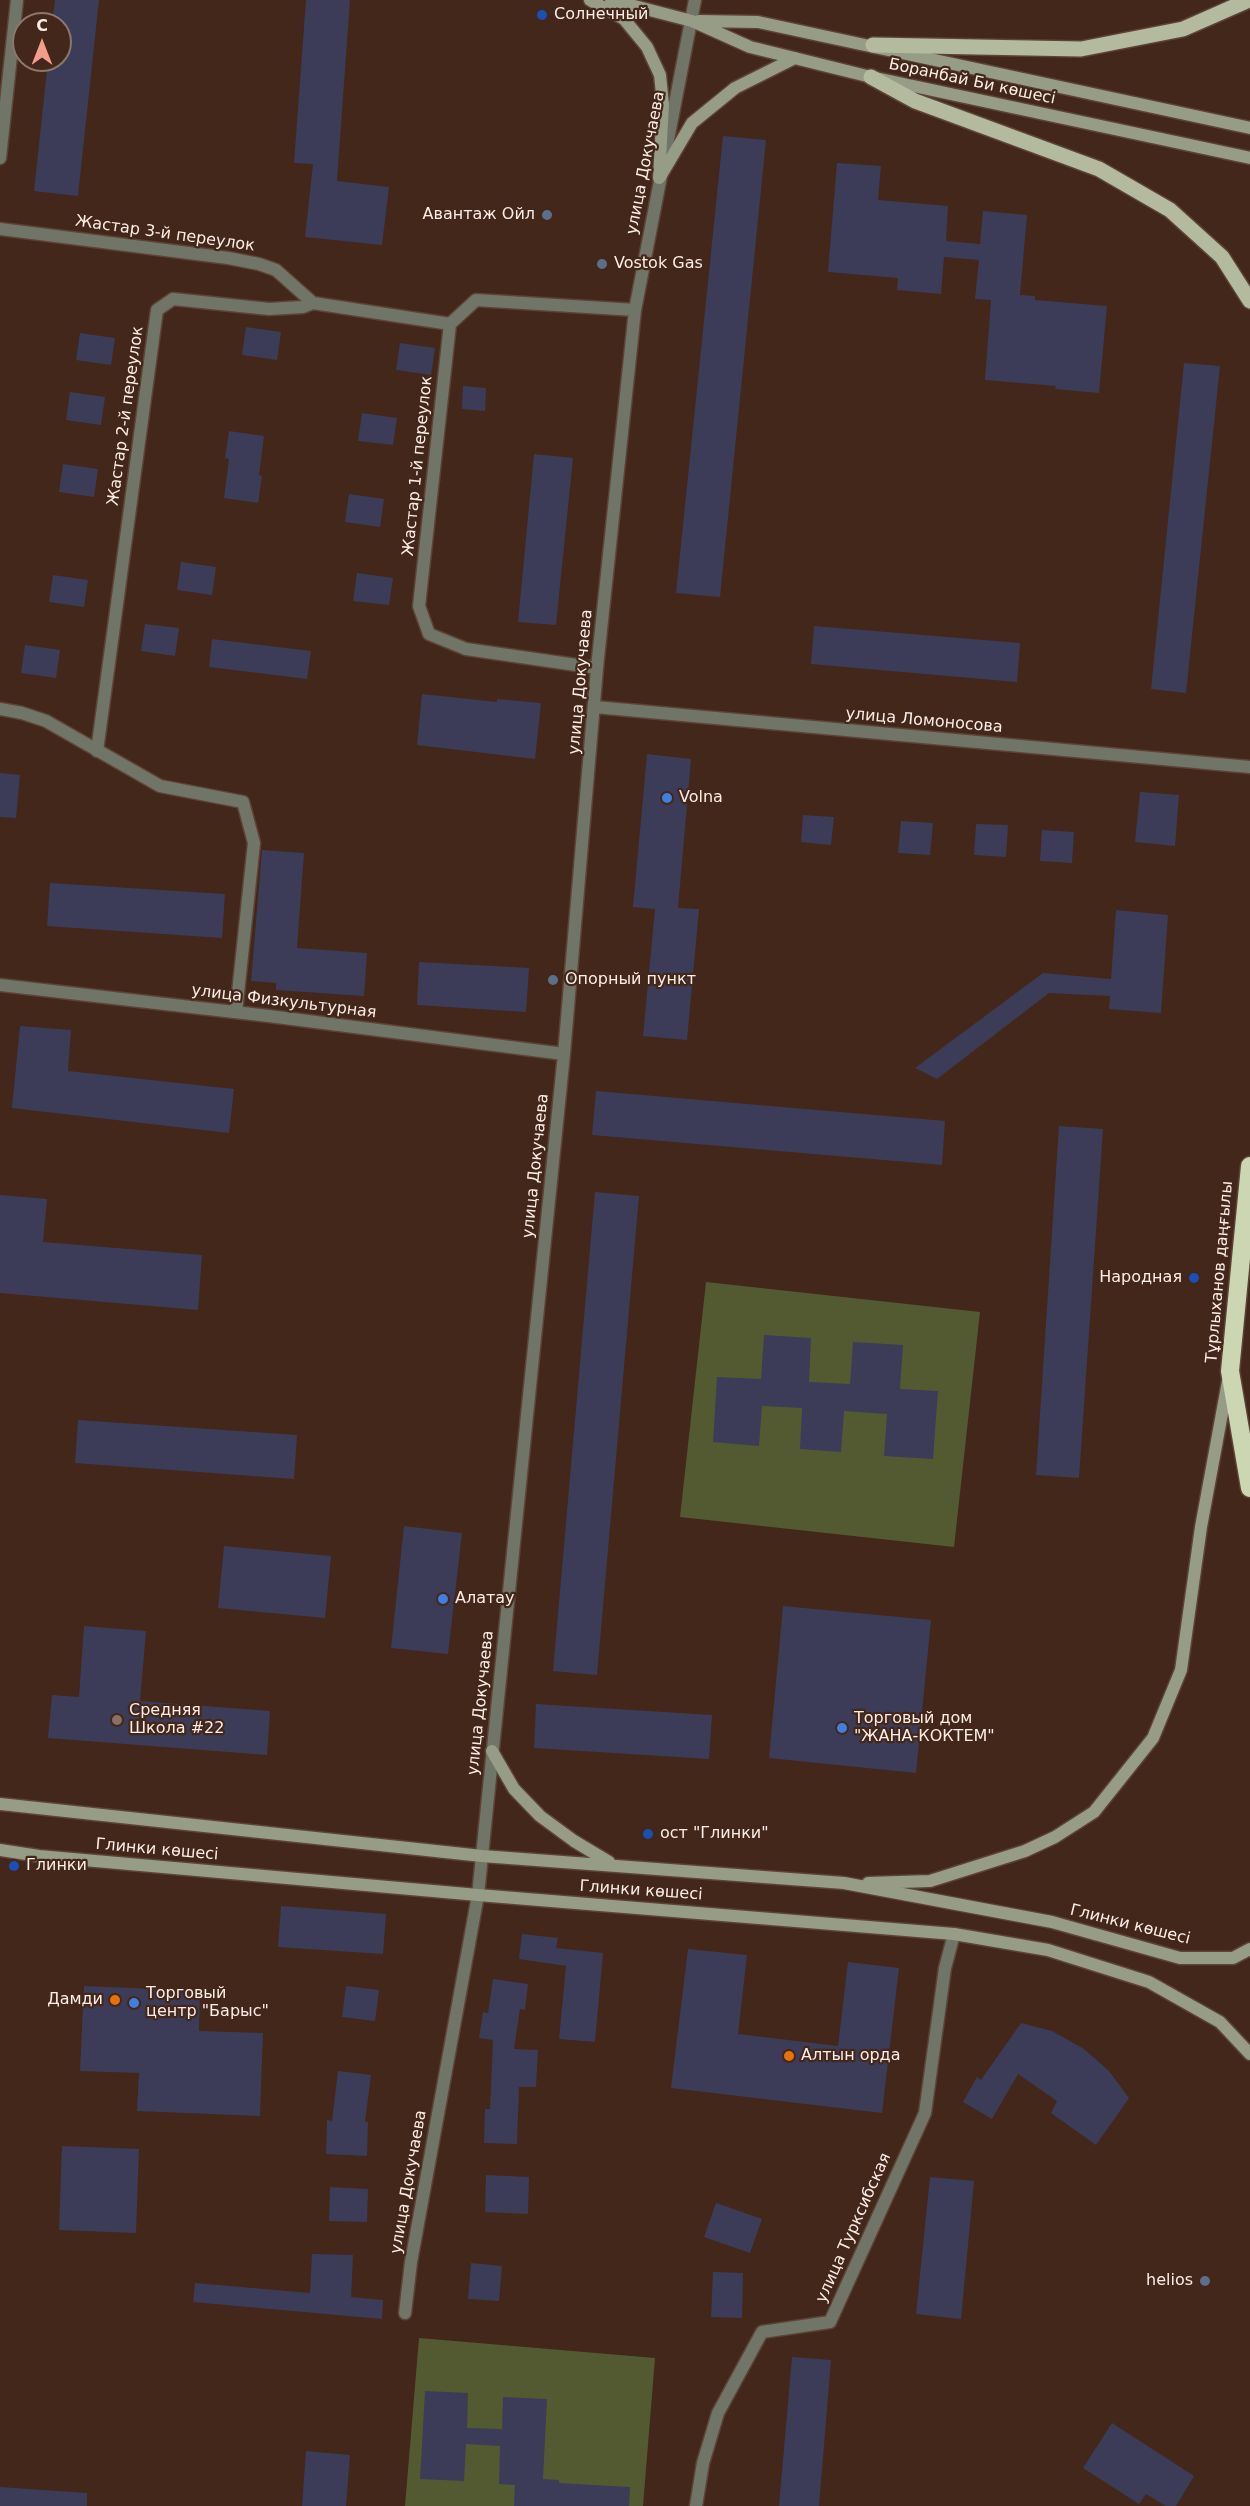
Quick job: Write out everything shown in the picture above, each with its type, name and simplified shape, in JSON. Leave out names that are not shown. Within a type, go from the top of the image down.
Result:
[{"type":"highway","name":"Тұрлыханов даңғылы","points":[[1250,1166],[1230,1371],[1250,1488]]},
{"type":"main road","points":[[590,0],[624,19],[647,47],[660,75],[663,104],[659,178]]},
{"type":"main road","name":"Боранбай Би көшесі","points":[[611,0],[692,21],[750,47],[871,77],[1250,158]]},
{"type":"main road","points":[[873,45],[1081,49],[1183,29],[1249,0]]},
{"type":"main road","name":"Боранбай Би көшесі","points":[[692,21],[758,22],[1250,128]]},
{"type":"main road","points":[[659,178],[692,123],[735,88],[795,58]]},
{"type":"main road","points":[[871,77],[915,101],[1100,169],[1170,210],[1222,258],[1250,301]]},
{"type":"main road","points":[[844,1883],[930,1881],[1025,1851],[1055,1838],[1094,1812],[1153,1738],[1181,1670],[1201,1527],[1230,1371]]},
{"type":"main road","points":[[492,1751],[514,1789],[540,1816],[574,1841],[613,1865]]},
{"type":"main road","name":"Глинки көшесі","points":[[0,1804],[482,1856],[844,1883],[1052,1922],[1180,1958],[1233,1958],[1250,1949]]},
{"type":"main road","name":"Глинки көшесі","points":[[0,1850],[39,1856],[478,1895],[954,1934],[1048,1950],[1149,1982],[1220,2022],[1250,2054]]},
{"type":"street","points":[[0,158],[17,0]]},
{"type":"street","name":"улица Докучаева","points":[[405,2313],[411,2262],[478,1895],[564,1054],[597,669],[635,310],[695,0]]},
{"type":"street","name":"Жастар 3-й переулок","points":[[0,229],[216,256],[259,264],[276,270],[313,303]]},
{"type":"street","name":"Жастар 2-й переулок","points":[[97,751],[157,310],[173,299],[269,309],[303,307],[313,303],[450,324]]},
{"type":"street","points":[[450,324],[476,300],[635,310]]},
{"type":"street","name":"Жастар 1-й переулок","points":[[450,324],[419,606],[425,625],[429,634],[466,649],[597,669]]},
{"type":"street","name":"улица Ломоносова","points":[[595,707],[1250,767]]},
{"type":"street","points":[[0,709],[46,721],[160,786],[243,802],[254,843],[236,1012]]},
{"type":"street","name":"улица Физкультурная","points":[[0,985],[236,1012],[564,1054]]},
{"type":"street","name":"улица Турксибская","points":[[696,2506],[703,2463],[718,2413],[762,2332],[830,2322],[925,2113],[945,1968],[954,1934]]},
{"type":"green space","points":[[706,1282],[980,1312],[954,1547],[680,1517]]},
{"type":"green space","points":[[419,2338],[655,2358],[643,2506],[405,2506]]},
{"type":"building","points":[[55,0],[99,0],[78,196],[34,191],[47,72],[72,72],[72,12],[54,12]]},
{"type":"building","points":[[306,0],[350,0],[337,181],[389,187],[382,245],[305,237],[313,164],[294,163]]},
{"type":"building","points":[[723,136],[766,140],[720,597],[676,593]]},
{"type":"building","points":[[837,163],[881,166],[878,200],[948,206],[946,241],[980,244],[983,211],[1027,215],[1020,295],[1035,296],[1035,300],[1107,306],[1099,393],[1055,389],[1056,386],[985,380],[991,300],[975,299],[979,260],[944,257],[941,294],[897,290],[898,278],[828,272]]},
{"type":"building","points":[[246,327],[281,332],[277,360],[242,355]]},
{"type":"building","points":[[80,333],[115,338],[111,365],[76,360]]},
{"type":"building","points":[[400,343],[435,348],[431,375],[396,370]]},
{"type":"building","points":[[1184,363],[1220,366],[1186,693],[1151,689]]},
{"type":"building","points":[[463,386],[486,388],[485,411],[462,409]]},
{"type":"building","points":[[70,392],[105,397],[101,425],[66,420]]},
{"type":"building","points":[[362,413],[397,418],[393,445],[358,441]]},
{"type":"building","points":[[229,431],[264,436],[258,503],[224,498],[229,459],[225,458]]},
{"type":"building","points":[[534,454],[573,458],[556,625],[518,622]]},
{"type":"building","points":[[63,464],[98,469],[94,497],[59,492]]},
{"type":"building","points":[[349,494],[384,499],[380,527],[345,522]]},
{"type":"building","points":[[181,562],[216,567],[212,595],[177,590]]},
{"type":"building","points":[[357,573],[393,578],[389,605],[353,601]]},
{"type":"building","points":[[53,575],[88,580],[84,607],[49,602]]},
{"type":"building","points":[[145,624],[179,628],[175,656],[141,651]]},
{"type":"building","points":[[814,626],[1020,643],[1017,682],[811,664]]},
{"type":"building","points":[[212,639],[311,651],[307,679],[209,667]]},
{"type":"building","points":[[25,645],[60,650],[56,678],[21,673]]},
{"type":"building","points":[[422,694],[497,702],[497,699],[541,703],[535,759],[417,745]]},
{"type":"building","points":[[647,754],[691,759],[678,908],[699,909],[687,1040],[643,1036],[655,909],[633,907]]},
{"type":"building","points":[[0,773],[20,775],[16,818],[0,817]]},
{"type":"building","points":[[1140,792],[1179,795],[1175,846],[1135,842]]},
{"type":"building","points":[[803,815],[834,817],[831,845],[801,842]]},
{"type":"building","points":[[901,821],[933,823],[930,855],[898,853]]},
{"type":"building","points":[[976,824],[1008,825],[1006,857],[974,855]]},
{"type":"building","points":[[1042,830],[1074,832],[1072,863],[1040,861]]},
{"type":"building","points":[[262,850],[304,853],[297,948],[367,953],[364,996],[276,990],[276,983],[251,981]]},
{"type":"building","points":[[50,883],[225,894],[222,938],[47,926]]},
{"type":"building","points":[[1116,910],[1168,915],[1161,1013],[1109,1009],[1110,996],[1049,993],[937,1079],[915,1068],[1043,973],[1111,979]]},
{"type":"building","points":[[419,962],[529,968],[526,1012],[417,1005]]},
{"type":"building","points":[[20,1026],[71,1030],[68,1071],[234,1089],[229,1133],[12,1108]]},
{"type":"building","points":[[596,1091],[945,1121],[942,1165],[592,1135]]},
{"type":"building","points":[[1059,1126],[1103,1129],[1079,1478],[1036,1475]]},
{"type":"building","points":[[595,1192],[639,1196],[597,1675],[553,1671]]},
{"type":"building","points":[[0,1195],[47,1199],[43,1242],[202,1255],[198,1310],[0,1293]]},
{"type":"building","points":[[764,1335],[811,1338],[809,1382],[850,1384],[853,1342],[903,1345],[900,1389],[938,1391],[933,1459],[884,1456],[887,1414],[844,1411],[841,1452],[800,1449],[802,1408],[762,1406],[759,1446],[713,1442],[717,1377],[761,1379]]},
{"type":"building","points":[[78,1420],[297,1435],[294,1479],[75,1463]]},
{"type":"building","points":[[404,1526],[462,1533],[448,1654],[391,1648]]},
{"type":"building","points":[[224,1546],[331,1556],[325,1618],[218,1608]]},
{"type":"building","points":[[783,1606],[931,1620],[916,1773],[769,1758]]},
{"type":"building","points":[[84,1626],[146,1631],[140,1701],[270,1711],[267,1755],[48,1738],[52,1695],[79,1697]]},
{"type":"building","points":[[536,1704],[712,1715],[709,1759],[534,1748]]},
{"type":"building","points":[[281,1906],[386,1914],[383,1954],[278,1947]]},
{"type":"building","points":[[522,1934],[558,1938],[556,1948],[603,1953],[595,2042],[559,2039],[566,1966],[519,1959]]},
{"type":"building","points":[[688,1949],[747,1955],[738,2034],[838,2046],[848,1962],[899,1968],[882,2113],[671,2088]]},
{"type":"building","points":[[493,1979],[528,1984],[525,2010],[520,2009],[514,2049],[538,2050],[536,2087],[519,2087],[517,2144],[484,2143],[485,2109],[490,2109],[493,2040],[479,2038],[483,2012],[488,2013]]},
{"type":"building","points":[[84,1986],[200,1991],[199,2031],[263,2033],[260,2116],[137,2111],[139,2073],[80,2071]]},
{"type":"building","points":[[346,1986],[379,1990],[375,2021],[342,2017]]},
{"type":"building","points":[[1021,2023],[1052,2031],[1084,2049],[1109,2071],[1129,2098],[1096,2145],[1051,2113],[1057,2101],[1018,2074],[992,2119],[963,2102],[977,2077],[981,2080]]},
{"type":"building","points":[[338,2071],[371,2075],[365,2122],[368,2122],[367,2156],[326,2154],[327,2120],[332,2121]]},
{"type":"building","points":[[62,2146],[139,2149],[136,2233],[59,2230]]},
{"type":"building","points":[[486,2175],[529,2177],[528,2214],[485,2212]]},
{"type":"building","points":[[930,2177],[974,2181],[961,2319],[916,2314]]},
{"type":"building","points":[[330,2187],[368,2189],[367,2222],[329,2221]]},
{"type":"building","points":[[716,2203],[762,2219],[750,2253],[704,2237]]},
{"type":"building","points":[[312,2254],[353,2255],[351,2297],[383,2300],[382,2319],[193,2302],[195,2283],[310,2293]]},
{"type":"building","points":[[471,2263],[502,2266],[499,2301],[468,2299]]},
{"type":"building","points":[[713,2272],[743,2273],[742,2318],[711,2317]]},
{"type":"building","points":[[792,2357],[831,2360],[819,2506],[779,2506]]},
{"type":"building","points":[[425,2391],[468,2393],[467,2428],[502,2429],[503,2397],[547,2399],[543,2479],[559,2480],[559,2483],[630,2487],[629,2506],[514,2506],[515,2485],[499,2484],[500,2446],[466,2444],[464,2481],[420,2479]]},
{"type":"building","points":[[1112,2423],[1194,2476],[1176,2506],[1166,2506],[1146,2494],[1139,2504],[1083,2468]]},
{"type":"building","points":[[306,2451],[350,2455],[346,2506],[302,2506]]},
{"type":"building","points":[[0,2487],[87,2493],[87,2506],[0,2506]]},
{"type":"place","name":"Солнечный","points":[[542,15]]},
{"type":"place","name":"Авантаж Ойл","points":[[547,215]]},
{"type":"place","name":"Vostok Gas","points":[[602,264]]},
{"type":"place","name":"Volna","points":[[667,798]]},
{"type":"place","name":"Опорный пункт","points":[[553,980]]},
{"type":"place","name":"Народная","points":[[1194,1278]]},
{"type":"place","name":"Алатау","points":[[443,1599]]},
{"type":"place","name":"Средняя Школа #22","points":[[117,1720]]},
{"type":"place","name":"Торговый дом \"ЖАНА-КОКТЕМ\"","points":[[842,1728]]},
{"type":"place","name":"ост \"Глинки\"","points":[[648,1834]]},
{"type":"place","name":"Глинки","points":[[14,1866]]},
{"type":"place","name":"Дамди","points":[[115,2000]]},
{"type":"place","name":"Торговый центр \"Барыс\"","points":[[134,2003]]},
{"type":"place","name":"Алтын орда","points":[[789,2056]]},
{"type":"place","name":"helios","points":[[1205,2281]]}]
